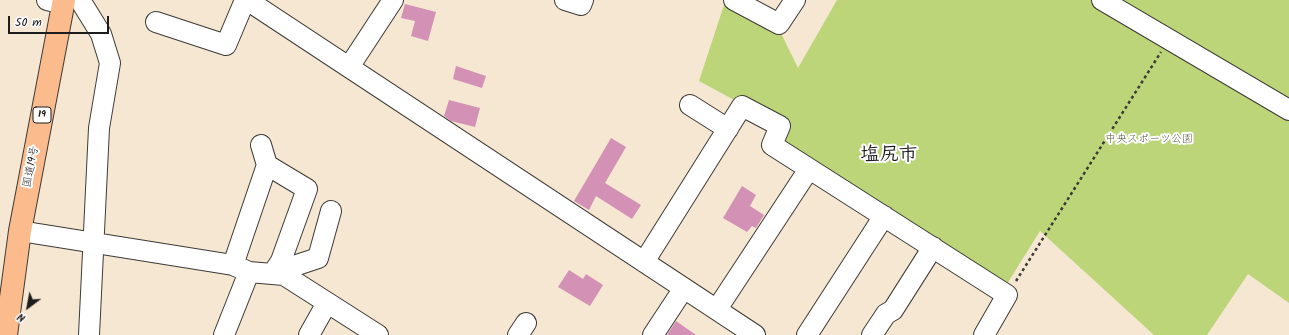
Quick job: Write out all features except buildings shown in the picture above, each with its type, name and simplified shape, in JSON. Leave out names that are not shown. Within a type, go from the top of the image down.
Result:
[{"type":"highway","name":"国道19号","points":[[6,335],[6,290],[20,231],[64,1]]},
{"type":"street","points":[[156,22],[226,45],[246,0],[755,335]]},
{"type":"street","points":[[349,67],[393,0]]},
{"type":"street","points":[[565,0],[582,5],[583,0]]},
{"type":"street","points":[[734,0],[779,24],[795,0]]},
{"type":"street","points":[[1102,0],[1289,110]]},
{"type":"street","points":[[64,1],[101,34],[110,63],[99,128],[89,335]]},
{"type":"street","points":[[690,105],[728,129]]},
{"type":"street","points":[[644,262],[742,106],[780,126],[772,145],[1007,295],[984,335]]},
{"type":"street","points":[[224,335],[267,165],[261,145]]},
{"type":"street","points":[[267,165],[307,189],[281,261],[273,273]]},
{"type":"street","points":[[717,309],[809,169]]},
{"type":"street","points":[[273,273],[318,258],[331,211]]},
{"type":"street","points":[[807,335],[884,216]]},
{"type":"street","points":[[20,231],[94,242],[284,275],[378,335]]},
{"type":"street","points":[[872,335],[886,314],[893,310],[933,247]]},
{"type":"street","points":[[653,335],[684,288]]},
{"type":"street","points":[[309,335],[327,303]]},
{"type":"path","points":[[1007,295],[1161,51]]},
{"type":"green space","name":"中央スポーツ公園","points":[[837,0],[1289,0],[1289,303],[1248,274],[1207,335],[1154,335],[1040,231],[1007,284],[780,146],[786,128],[699,81],[725,2],[779,29],[798,68]]},
{"type":"district","name":"塩尻市","points":[[889,157]]}]
